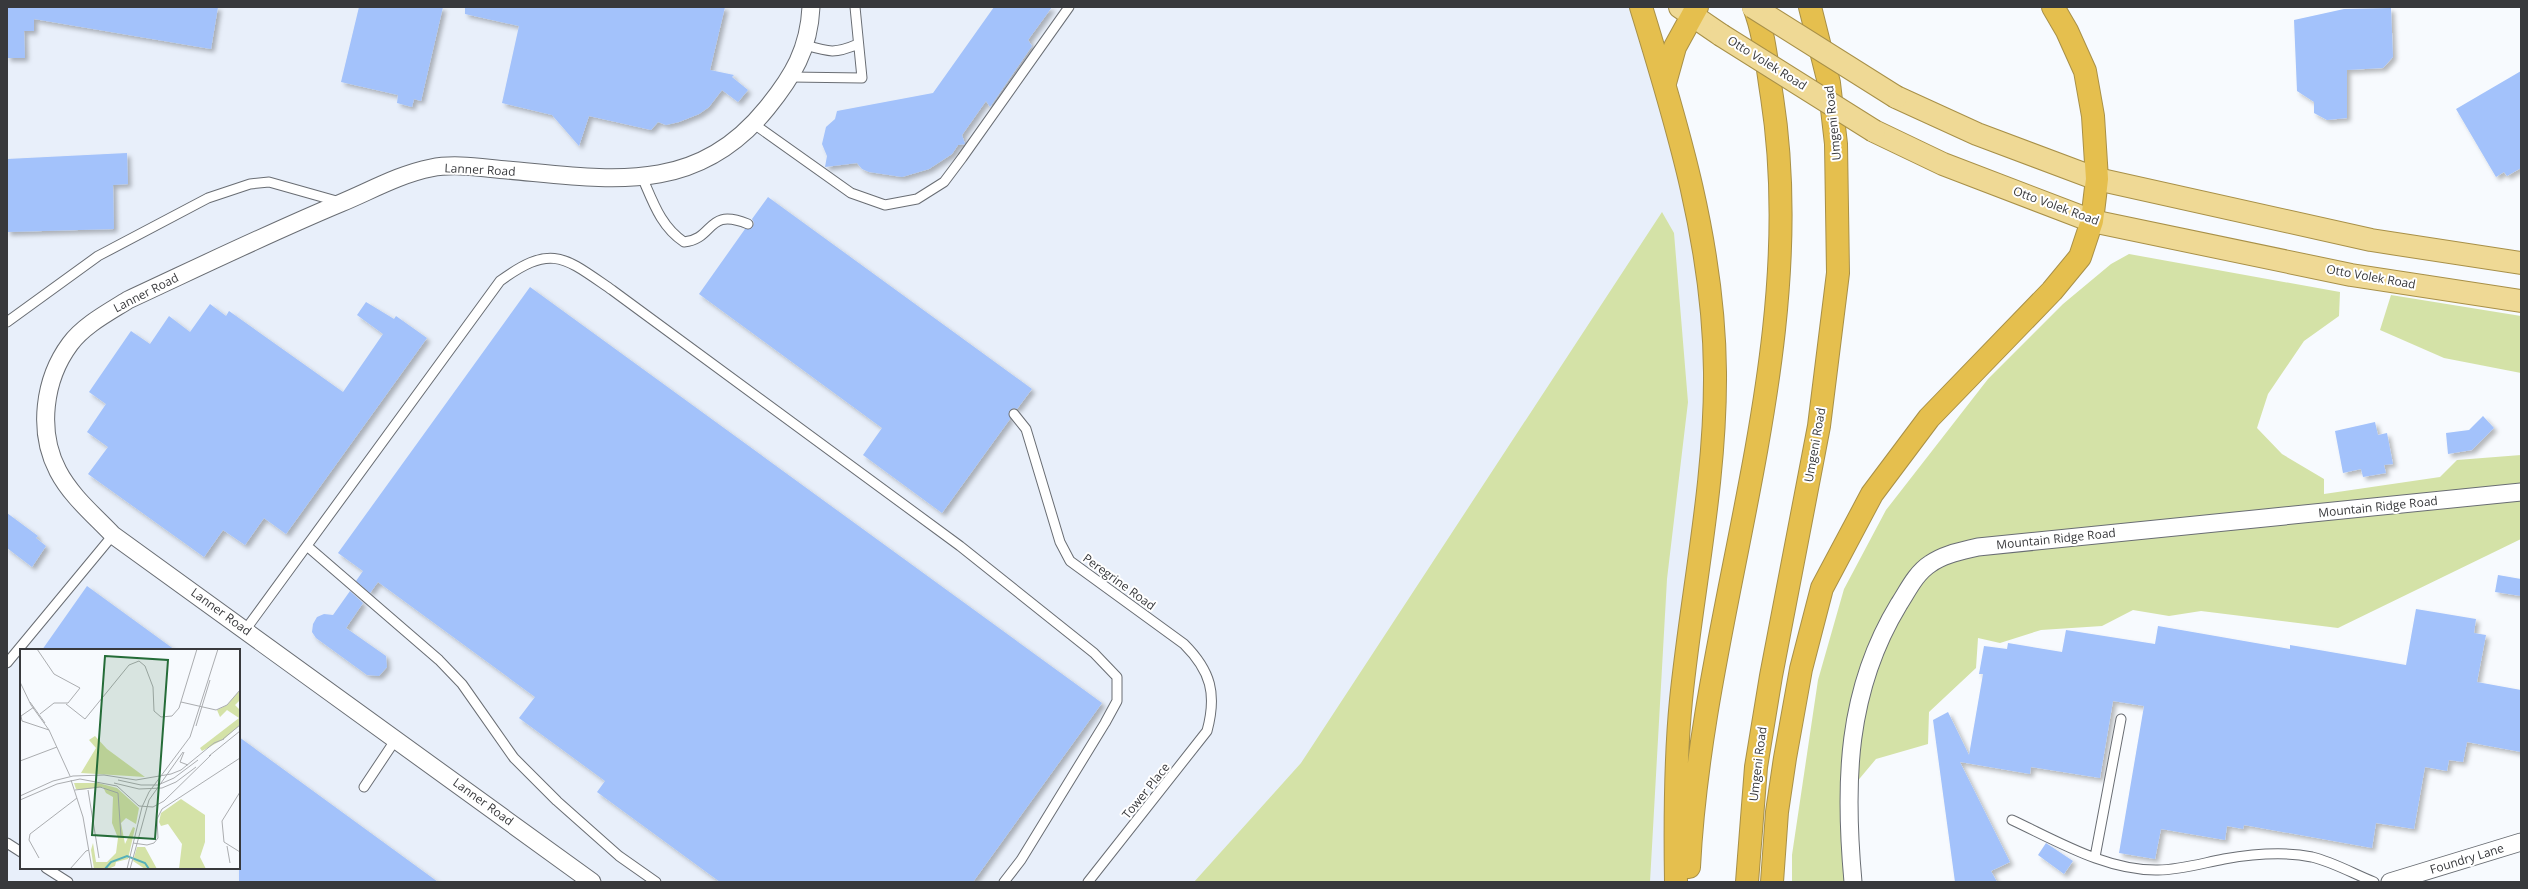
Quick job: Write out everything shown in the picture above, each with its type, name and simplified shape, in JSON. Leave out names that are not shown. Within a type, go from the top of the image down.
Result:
[{"type":"highway","points":[[1642,7],[1665,84],[1695,195],[1703,240],[1714,331],[1715,374],[1712,448],[1681,700],[1675,786],[1676,882]]},
{"type":"highway","points":[[1689,882],[1692,810],[1710,697],[1759,432],[1774,328],[1781,249],[1782,192],[1778,134],[1762,35],[1754,7]]},
{"type":"highway","name":"Umgeni Road","points":[[1747,882],[1756,767],[1771,676],[1819,426],[1838,273],[1836,144],[1829,84],[1810,7]]},
{"type":"highway","points":[[1772,882],[1777,812],[1785,758],[1801,669],[1822,588],[1872,494],[1929,418],[2052,291],[2080,257],[2092,221],[2097,179],[2094,116],[2084,71],[2067,30],[2053,7]]},
{"type":"highway","points":[[1665,84],[1675,47],[1689,10]]},
{"type":"main road","points":[[1754,7],[1896,97],[1977,134],[2097,179],[2371,240],[2521,263]]},
{"type":"main road","name":"Otto Volek Road","points":[[1689,10],[1721,35],[1874,131],[1943,164],[2092,221],[2351,275],[2521,301]]},
{"type":"street","name":"Lanner Road","points":[[592,882],[246,629],[113,535],[77,498],[58,470],[47,438],[46,408],[51,379],[70,343],[101,317],[128,300],[394,180],[431,168],[462,166],[622,180],[663,175],[691,165],[728,147],[754,124],[790,78],[801,58],[812,7]]},
{"type":"street","name":"Mountain Ridge Road","points":[[1854,882],[1848,827],[1851,753],[1862,685],[1873,654],[1893,614],[1916,576],[1930,563],[1948,555],[1978,547],[2521,492]]},
{"type":"street","name":"Foundry Lane","points":[[2390,882],[2521,842]]},
{"type":"lane","points":[[790,78],[862,78],[855,7]]},
{"type":"lane","points":[[754,124],[850,193],[886,205],[917,200],[944,182],[1070,7]]},
{"type":"lane","points":[[805,45],[830,52],[841,52],[858,44]]},
{"type":"lane","points":[[642,177],[659,214],[670,232],[684,242],[696,239],[722,219],[732,218],[748,224]]},
{"type":"lane","points":[[7,322],[98,256],[208,198],[250,184],[269,182],[342,203]]},
{"type":"lane","points":[[246,629],[500,282],[537,259],[561,258],[581,269],[612,290],[960,546],[1094,653],[1117,677],[1117,701],[1105,723],[1021,860],[1004,882]]},
{"type":"lane","name":"Peregrine Road","points":[[1014,414],[1026,429],[1060,542],[1070,561],[1184,644],[1200,660],[1210,681],[1213,709]]},
{"type":"lane","points":[[7,663],[113,535]]},
{"type":"lane","points":[[307,546],[439,660],[462,684],[514,758],[557,801],[619,856],[656,882]]},
{"type":"lane","name":"Tower Place","points":[[1088,882],[1208,731],[1213,709]]},
{"type":"lane","points":[[2095,857],[2121,719]]},
{"type":"lane","points":[[364,787],[396,739]]},
{"type":"lane","points":[[2012,820],[2095,857],[2116,864],[2158,870],[2261,854],[2290,854],[2313,857],[2374,882]]},
{"type":"lane","points":[[7,843],[20,851]]},
{"type":"lane","points":[[48,869],[68,882]]},
{"type":"shaded area","points":[[7,7],[1640,7],[1663,86],[1711,331],[1674,882],[7,882]]},
{"type":"green space","points":[[1662,212],[1674,233],[1688,402],[1667,579],[1650,882],[1194,882],[1301,763]]},
{"type":"green space","points":[[2129,254],[2340,292],[2339,316],[2304,341],[2268,394],[2257,428],[2282,454],[2324,479],[2324,494],[2440,477],[2457,460],[2521,455],[2521,539],[2338,628],[2201,611],[2169,616],[2133,610],[2102,626],[2041,630],[2000,643],[1978,638],[1976,668],[1929,712],[1928,744],[1876,759],[1850,790],[1853,882],[1792,882],[1792,855],[1818,680],[1844,589],[1886,510],[1988,379],[2063,304],[2111,264]]},
{"type":"green space","points":[[2391,295],[2521,316],[2521,373],[2444,358],[2380,330]]},
{"type":"building","points":[[7,7],[218,7],[211,49],[34,19],[34,31],[24,31],[25,58],[7,58]]},
{"type":"building","points":[[359,7],[443,7],[421,101],[414,99],[412,107],[397,103],[398,95],[341,82]]},
{"type":"building","points":[[465,7],[725,7],[710,70],[734,75],[732,77],[748,90],[738,102],[722,90],[709,107],[699,114],[679,122],[666,125],[658,122],[651,130],[589,116],[579,146],[552,115],[502,103],[519,26],[465,14]]},
{"type":"building","points":[[994,7],[1052,7],[1028,40],[1032,46],[990,107],[986,101],[962,135],[965,144],[958,145],[952,154],[929,169],[902,177],[869,172],[862,169],[857,163],[825,167],[827,156],[822,144],[826,127],[835,119],[837,111],[933,93]]},
{"type":"building","points":[[2391,8],[2393,57],[2383,68],[2347,70],[2347,118],[2327,120],[2314,113],[2314,102],[2297,91],[2294,20],[2344,9]]},
{"type":"building","points":[[2521,71],[2521,168],[2507,176],[2504,172],[2496,177],[2456,109]]},
{"type":"building","points":[[127,153],[128,184],[113,185],[114,229],[7,232],[7,159]]},
{"type":"building","points":[[768,197],[1032,389],[1017,409],[1013,408],[1009,411],[1010,419],[942,513],[863,455],[882,428],[699,294],[745,229],[752,228],[754,223],[752,219]]},
{"type":"building","points":[[530,287],[1102,703],[973,882],[720,882],[597,792],[605,781],[519,718],[535,697],[378,582],[370,593],[356,581],[363,571],[338,553]]},
{"type":"building","points":[[366,302],[394,319],[396,316],[427,338],[286,534],[264,518],[245,545],[223,530],[204,557],[88,474],[108,447],[87,432],[106,404],[89,392],[131,331],[150,344],[169,316],[190,332],[210,304],[226,316],[229,311],[343,392],[383,334],[357,315]]},
{"type":"building","points":[[2483,416],[2494,428],[2472,450],[2448,454],[2446,433],[2469,430]]},
{"type":"building","points":[[2375,422],[2378,435],[2387,433],[2393,464],[2384,465],[2386,473],[2363,477],[2361,469],[2343,473],[2335,431]]},
{"type":"building","points":[[7,513],[38,536],[36,538],[46,546],[32,567],[7,548]]},
{"type":"building","points":[[2498,575],[2521,579],[2521,596],[2495,592]]},
{"type":"building","points":[[87,586],[174,649],[43,649]]},
{"type":"building","points":[[350,591],[363,603],[346,628],[386,656],[387,667],[379,676],[367,675],[316,638],[312,632],[313,624],[317,617],[324,614],[333,615]]},
{"type":"building","points":[[2416,609],[2476,619],[2474,633],[2486,635],[2477,682],[2521,690],[2521,752],[2467,742],[2463,762],[2449,760],[2447,771],[2425,767],[2414,829],[2376,823],[2372,848],[2244,825],[2243,829],[2227,826],[2225,840],[2161,829],[2155,859],[2119,853],[2144,706],[2113,701],[2100,778],[2031,767],[2030,774],[1960,762],[2010,862],[1991,871],[1997,882],[1955,882],[1933,720],[1948,712],[1969,755],[1983,674],[1979,674],[1984,646],[2007,649],[2008,643],[2062,652],[2066,630],[2155,644],[2158,626],[2290,649],[2290,645],[2406,665]]},
{"type":"building","points":[[240,738],[438,882],[239,882]]},
{"type":"building","points":[[2046,843],[2073,861],[2064,874],[2038,855]]}]
